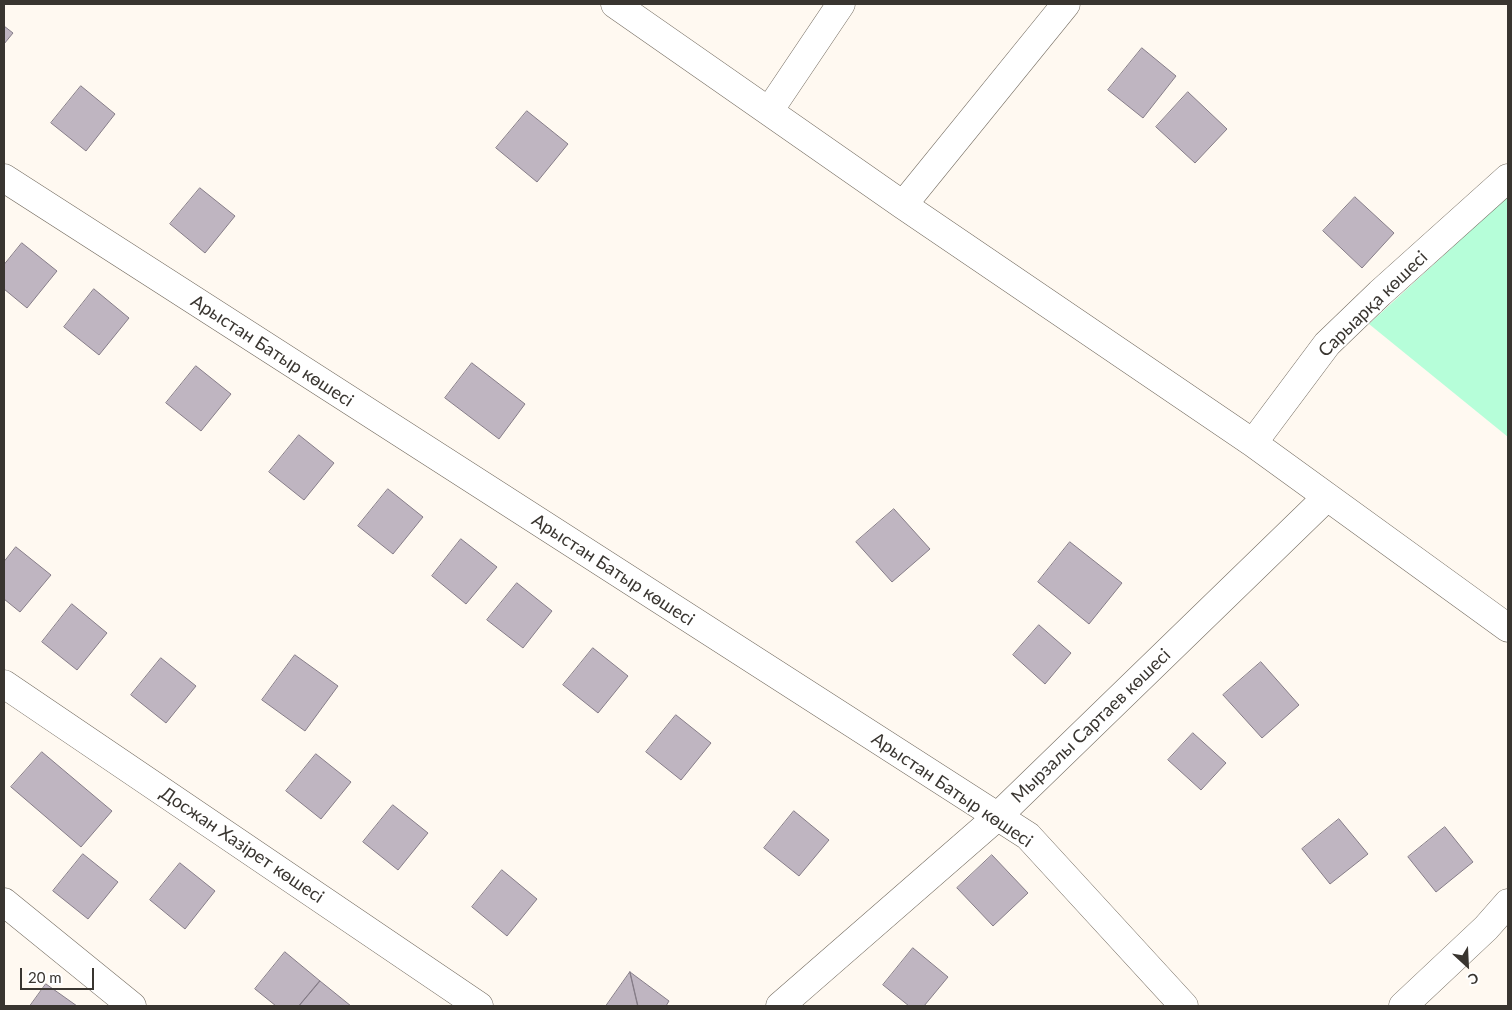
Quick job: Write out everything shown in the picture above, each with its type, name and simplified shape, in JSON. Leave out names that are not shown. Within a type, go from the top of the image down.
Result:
[{"type":"street","points":[[615,4],[903,205],[1253,443],[1508,628]]},
{"type":"street","points":[[769,111],[841,4]]},
{"type":"street","points":[[903,205],[1066,4]]},
{"type":"street","name":"Арыстан Батыр көшесі","points":[[4,178],[1028,836],[1184,1006]]},
{"type":"street","name":"Сарыарқа көшесі","points":[[1253,443],[1327,344],[1380,293],[1508,178]]},
{"type":"street","name":"Мырзалы Сартаев көшесі","points":[[780,1006],[997,816],[1327,497]]},
{"type":"street","name":"Досжан Хазірет көшесі","points":[[4,684],[479,1006]]},
{"type":"street","points":[[4,902],[132,1006]]},
{"type":"street","points":[[1403,1006],[1486,928],[1508,903]]},
{"type":"green space","points":[[1508,196],[1508,437],[1369,324]]},
{"type":"building","points":[[4,26],[13,33],[4,44]]},
{"type":"building","points":[[1142,48],[1176,76],[1143,118],[1108,90]]},
{"type":"building","points":[[81,86],[115,114],[86,151],[51,123]]},
{"type":"building","points":[[1188,92],[1227,129],[1195,163],[1156,127]]},
{"type":"building","points":[[527,111],[568,144],[537,182],[496,148]]},
{"type":"building","points":[[200,188],[235,216],[205,253],[170,224]]},
{"type":"building","points":[[1355,197],[1394,233],[1362,268],[1323,231]]},
{"type":"building","points":[[22,243],[57,271],[27,308],[4,289],[4,265]]},
{"type":"building","points":[[94,289],[129,318],[99,355],[64,327]]},
{"type":"building","points":[[472,363],[525,404],[499,439],[445,398]]},
{"type":"building","points":[[196,366],[231,394],[201,431],[166,403]]},
{"type":"building","points":[[299,435],[334,463],[304,500],[269,472]]},
{"type":"building","points":[[388,489],[423,517],[393,554],[358,526]]},
{"type":"building","points":[[894,509],[930,549],[892,582],[856,542]]},
{"type":"building","points":[[461,539],[497,567],[466,604],[432,576]]},
{"type":"building","points":[[1070,542],[1122,583],[1089,624],[1038,582]]},
{"type":"building","points":[[16,547],[51,575],[20,612],[4,599],[4,562]]},
{"type":"building","points":[[517,583],[552,611],[523,648],[487,620]]},
{"type":"building","points":[[72,604],[107,633],[77,670],[42,642]]},
{"type":"building","points":[[1039,625],[1071,653],[1045,684],[1013,655]]},
{"type":"building","points":[[593,648],[628,676],[598,713],[563,685]]},
{"type":"building","points":[[295,655],[338,686],[305,731],[262,700]]},
{"type":"building","points":[[161,658],[196,686],[166,723],[131,695]]},
{"type":"building","points":[[1261,662],[1299,705],[1262,738],[1223,695]]},
{"type":"building","points":[[676,715],[711,743],[681,780],[646,752]]},
{"type":"building","points":[[1193,733],[1226,763],[1201,790],[1168,760]]},
{"type":"building","points":[[42,752],[112,811],[81,847],[11,787]]},
{"type":"building","points":[[316,754],[351,782],[321,819],[286,791]]},
{"type":"building","points":[[393,805],[428,833],[398,870],[363,842]]},
{"type":"building","points":[[794,811],[829,840],[799,876],[764,848]]},
{"type":"building","points":[[1339,819],[1368,854],[1330,884],[1302,849]]},
{"type":"building","points":[[1445,827],[1473,862],[1436,892],[1408,857]]},
{"type":"building","points":[[83,854],[118,882],[88,919],[53,891]]},
{"type":"building","points":[[992,855],[1028,893],[993,926],[957,888]]},
{"type":"building","points":[[180,863],[215,891],[185,929],[150,900]]},
{"type":"building","points":[[502,870],[537,899],[507,936],[472,907]]},
{"type":"building","points":[[913,948],[948,977],[924,1006],[909,1006],[883,985]]},
{"type":"building","points":[[285,952],[320,981],[299,1006],[276,1006],[255,989]]},
{"type":"building","points":[[630,972],[669,1001],[666,1006],[638,1006]]},
{"type":"building","points":[[630,972],[638,1006],[606,1006]]},
{"type":"building","points":[[320,981],[351,1006],[299,1006]]},
{"type":"building","points":[[46,984],[77,1006],[30,1006]]}]
